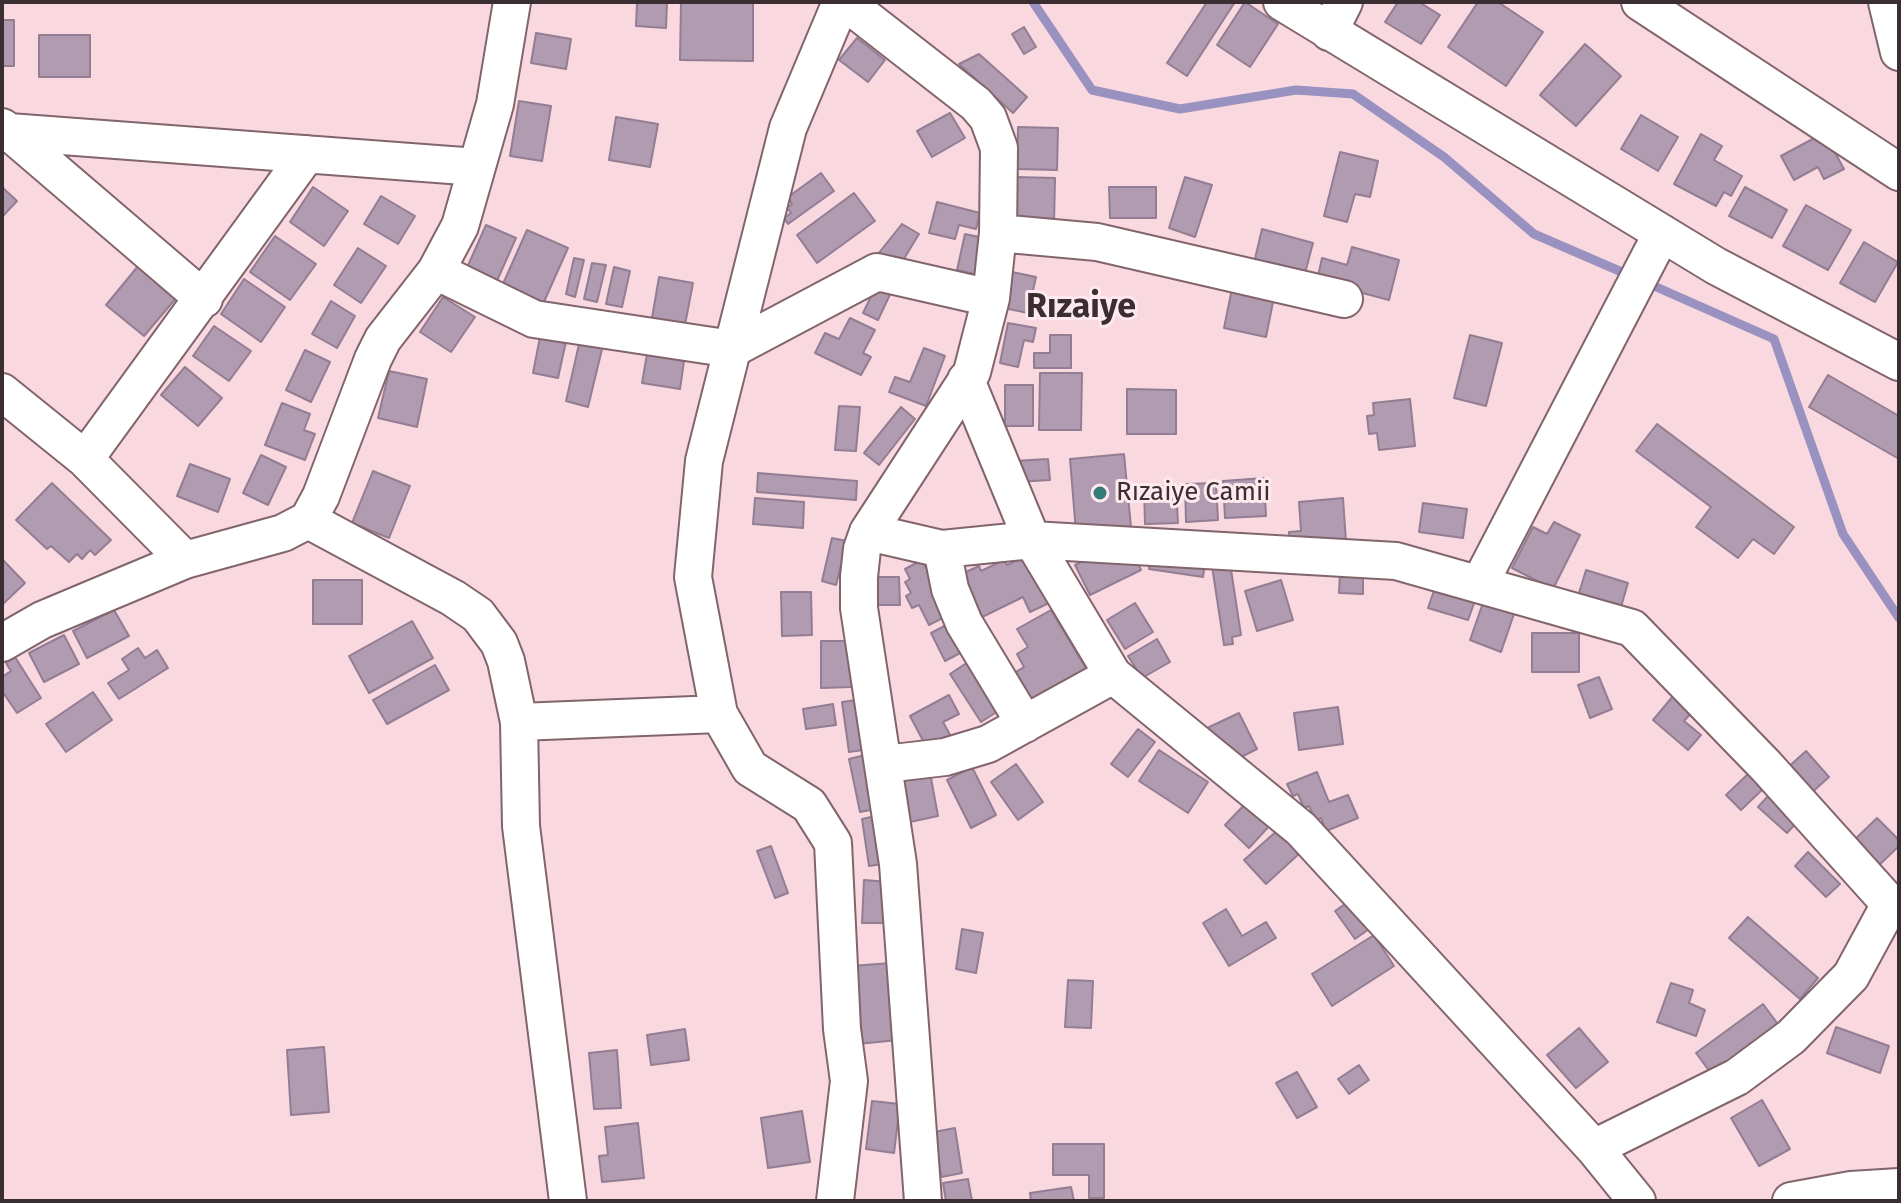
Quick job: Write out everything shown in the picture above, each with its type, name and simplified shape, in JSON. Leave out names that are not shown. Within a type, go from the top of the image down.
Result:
[{"type":"street","points":[[2,643],[42,620],[185,560],[283,533],[308,520],[316,510],[383,339],[436,271],[460,226],[495,104],[512,2]]},
{"type":"street","points":[[835,1201],[849,1081],[842,1029],[833,843],[809,805],[750,768],[719,714],[693,577],[704,461],[788,128],[843,2],[976,104],[988,118],[999,148],[998,233],[991,298],[972,372],[868,532],[862,549],[859,608],[898,864],[923,1201]]},
{"type":"street","points":[[1282,2],[1336,17],[1662,233],[1716,266],[1899,362]]},
{"type":"street","points":[[1887,2],[1899,52]]},
{"type":"street","points":[[1643,3],[1899,172]]},
{"type":"street","points":[[5,129],[477,167]]},
{"type":"street","points":[[5,129],[204,299]]},
{"type":"street","points":[[85,459],[307,154]]},
{"type":"street","points":[[998,233],[1097,242],[1344,299]]},
{"type":"street","points":[[1480,583],[1662,233]]},
{"type":"street","points":[[436,271],[534,319],[732,349],[877,272],[991,298]]},
{"type":"street","points":[[966,380],[1032,540],[1113,675],[1301,829],[1594,1148],[1637,1201]]},
{"type":"street","points":[[2,392],[85,459],[185,560]]},
{"type":"street","points":[[308,520],[478,615],[499,643],[506,661],[519,722],[521,826],[568,1201]]},
{"type":"street","points":[[868,532],[942,549],[1032,540],[1396,561],[1632,628],[1766,766],[1894,906],[1851,976],[1791,1037],[1737,1077],[1594,1148]]},
{"type":"street","points":[[942,549],[950,589],[964,623],[1025,724]]},
{"type":"street","points":[[885,764],[915,763],[966,752],[1025,724],[1113,675]]},
{"type":"street","points":[[519,722],[719,714]]},
{"type":"street","points":[[1791,1201],[1851,1190],[1899,1187]]},
{"type":"building","points":[[637,2],[667,2],[666,28],[636,26]]},
{"type":"building","points":[[681,2],[753,2],[753,61],[680,60]]},
{"type":"building","points":[[1207,2],[1235,2],[1187,76],[1167,63]]},
{"type":"building","points":[[1245,2],[1278,24],[1250,67],[1217,45]]},
{"type":"building","points":[[1398,2],[1419,2],[1440,15],[1421,44],[1385,22]]},
{"type":"building","points":[[1478,2],[1498,2],[1543,32],[1506,86],[1448,47]]},
{"type":"building","points":[[2,20],[14,20],[14,66],[2,66]]},
{"type":"building","points":[[1024,27],[1036,47],[1024,54],[1012,34]]},
{"type":"building","points":[[536,33],[571,39],[566,69],[531,63]]},
{"type":"building","points":[[39,35],[90,35],[90,77],[39,77]]},
{"type":"building","points":[[857,38],[885,60],[868,82],[839,60]]},
{"type":"building","points":[[1585,44],[1621,76],[1576,126],[1540,95]]},
{"type":"building","points":[[979,54],[1027,97],[1013,113],[959,64]]},
{"type":"building","points":[[519,101],[551,106],[542,161],[510,156]]},
{"type":"building","points":[[950,113],[965,138],[932,157],[917,131]]},
{"type":"building","points":[[1641,115],[1678,137],[1658,171],[1621,149]]},
{"type":"building","points":[[616,117],[658,124],[650,167],[609,160]]},
{"type":"building","points":[[1018,127],[1058,128],[1057,170],[1017,169]]},
{"type":"building","points":[[1701,134],[1722,146],[1714,160],[1742,176],[1731,196],[1724,192],[1716,206],[1674,184]]},
{"type":"building","points":[[1820,135],[1828,140],[1844,169],[1824,179],[1818,167],[1794,180],[1781,156]]},
{"type":"building","points":[[1340,152],[1378,161],[1370,197],[1355,194],[1347,222],[1324,216]]},
{"type":"building","points":[[821,173],[834,191],[788,224],[784,218],[791,213],[787,208],[792,204],[788,197]]},
{"type":"building","points":[[1015,177],[1055,178],[1054,224],[1014,223]]},
{"type":"building","points":[[1185,177],[1212,185],[1195,237],[1169,228]]},
{"type":"building","points":[[2,187],[17,201],[2,217]]},
{"type":"building","points":[[313,187],[348,211],[324,246],[290,222]]},
{"type":"building","points":[[1109,187],[1156,187],[1156,218],[1110,218]]},
{"type":"building","points":[[1745,187],[1787,210],[1772,238],[1729,216]]},
{"type":"building","points":[[854,193],[875,221],[817,263],[797,235]]},
{"type":"building","points":[[381,196],[415,216],[398,244],[364,224]]},
{"type":"building","points":[[937,202],[980,213],[976,229],[959,225],[955,239],[929,233]]},
{"type":"building","points":[[1806,205],[1851,230],[1828,270],[1783,246]]},
{"type":"building","points":[[902,224],[919,234],[899,267],[878,254]]},
{"type":"building","points":[[486,225],[516,238],[496,283],[466,270]]},
{"type":"building","points":[[1262,229],[1313,243],[1304,277],[1254,263]]},
{"type":"building","points":[[527,230],[568,248],[543,304],[502,286]]},
{"type":"building","points":[[965,234],[988,239],[979,275],[957,270]]},
{"type":"building","points":[[275,236],[316,264],[290,300],[250,272]]},
{"type":"building","points":[[1864,242],[1898,262],[1875,302],[1840,283]]},
{"type":"building","points":[[1352,247],[1399,260],[1389,300],[1317,281],[1322,258],[1347,265]]},
{"type":"building","points":[[358,248],[386,266],[361,303],[334,285]]},
{"type":"building","points":[[574,258],[584,260],[575,297],[566,294]]},
{"type":"building","points":[[592,263],[606,265],[597,302],[584,299]]},
{"type":"building","points":[[139,265],[177,297],[144,336],[106,305]]},
{"type":"building","points":[[614,267],[630,271],[622,307],[606,304]]},
{"type":"building","points":[[1012,272],[1036,277],[1028,313],[1004,308]]},
{"type":"building","points":[[659,277],[693,283],[684,330],[651,324]]},
{"type":"building","points":[[244,279],[285,307],[261,342],[221,314]]},
{"type":"building","points":[[879,280],[894,286],[878,320],[863,313]]},
{"type":"building","points":[[1233,284],[1275,292],[1266,337],[1224,328]]},
{"type":"building","points":[[443,297],[475,317],[451,352],[420,332]]},
{"type":"building","points":[[331,301],[355,316],[337,348],[312,334]]},
{"type":"building","points":[[850,318],[875,330],[863,353],[871,357],[861,375],[815,353],[825,333],[839,339]]},
{"type":"building","points":[[1008,323],[1036,328],[1033,342],[1024,340],[1018,367],[1000,363]]},
{"type":"building","points":[[214,326],[251,351],[229,381],[193,356]]},
{"type":"building","points":[[541,332],[567,337],[558,378],[533,373]]},
{"type":"building","points":[[1050,335],[1071,335],[1071,368],[1034,368],[1034,353],[1050,353]]},
{"type":"building","points":[[1470,335],[1502,343],[1486,406],[1454,398]]},
{"type":"building","points":[[580,340],[603,345],[588,407],[566,401]]},
{"type":"building","points":[[924,348],[945,356],[926,406],[889,392],[895,377],[910,382]]},
{"type":"building","points":[[305,350],[330,362],[311,402],[286,390]]},
{"type":"building","points":[[647,354],[684,361],[680,389],[642,383]]},
{"type":"building","points":[[185,367],[222,398],[198,426],[161,395]]},
{"type":"building","points":[[389,371],[427,379],[417,427],[378,418]]},
{"type":"building","points":[[1040,373],[1082,373],[1081,430],[1039,430]]},
{"type":"building","points":[[1828,375],[1899,416],[1899,459],[1809,407]]},
{"type":"building","points":[[1005,385],[1033,385],[1033,426],[1005,426]]},
{"type":"building","points":[[1127,389],[1176,390],[1176,434],[1127,434]]},
{"type":"building","points":[[1410,399],[1415,446],[1379,450],[1377,433],[1369,434],[1367,416],[1374,415],[1373,403]]},
{"type":"building","points":[[282,403],[310,414],[304,430],[315,434],[305,460],[265,445]]},
{"type":"building","points":[[839,406],[860,407],[856,451],[835,450]]},
{"type":"building","points":[[901,407],[915,419],[879,465],[864,453]]},
{"type":"building","points":[[1657,424],[1794,527],[1774,554],[1753,539],[1738,558],[1696,527],[1711,507],[1636,451]]},
{"type":"building","name":"Rızaiye Camii","points":[[1124,454],[1131,527],[1076,532],[1070,459]]},
{"type":"building","points":[[261,455],[286,467],[268,505],[243,493]]},
{"type":"building","points":[[1048,459],[1050,480],[1016,482],[1014,461]]},
{"type":"building","points":[[190,464],[230,479],[218,512],[177,496]]},
{"type":"building","points":[[373,471],[410,486],[389,538],[352,523]]},
{"type":"building","points":[[758,473],[857,481],[856,500],[757,492]]},
{"type":"building","points":[[1264,478],[1266,516],[1225,518],[1223,481]]},
{"type":"building","points":[[52,483],[111,540],[95,555],[90,550],[82,559],[77,554],[69,562],[51,546],[47,549],[16,520]]},
{"type":"building","points":[[1216,483],[1218,520],[1186,522],[1185,484]]},
{"type":"building","points":[[1176,486],[1178,523],[1145,524],[1144,487]]},
{"type":"building","points":[[755,498],[804,502],[803,528],[753,524]]},
{"type":"building","points":[[1343,498],[1346,542],[1290,547],[1289,532],[1301,531],[1299,502]]},
{"type":"building","points":[[1423,503],[1467,509],[1463,538],[1419,532]]},
{"type":"building","points":[[1554,522],[1580,535],[1553,589],[1512,568],[1533,527],[1547,534]]},
{"type":"building","points":[[832,538],[847,541],[836,585],[822,581]]},
{"type":"building","points":[[1095,555],[1134,555],[1141,570],[1090,595],[1075,565]]},
{"type":"building","points":[[1026,556],[1049,603],[1030,612],[1023,597],[976,620],[955,577],[979,566],[981,571],[1004,560],[1007,565]]},
{"type":"building","points":[[2,559],[25,583],[2,605]]},
{"type":"building","points":[[922,560],[950,614],[929,625],[919,605],[912,608],[906,596],[911,593],[905,582],[910,579],[905,569]]},
{"type":"building","points":[[1150,561],[1205,563],[1203,577],[1149,569]]},
{"type":"building","points":[[1230,563],[1241,635],[1232,637],[1233,644],[1224,645],[1212,566]]},
{"type":"building","points":[[1586,570],[1628,583],[1618,617],[1576,603]]},
{"type":"building","points":[[1340,572],[1363,573],[1363,594],[1339,593]]},
{"type":"building","points":[[869,577],[899,577],[900,605],[870,605]]},
{"type":"building","points":[[313,580],[362,580],[362,624],[313,624]]},
{"type":"building","points":[[1281,580],[1293,620],[1257,631],[1245,591]]},
{"type":"building","points":[[1437,582],[1477,595],[1468,620],[1428,608]]},
{"type":"building","points":[[781,592],[811,592],[812,635],[782,636]]},
{"type":"building","points":[[1484,600],[1515,611],[1501,652],[1470,640]]},
{"type":"building","points":[[1135,603],[1153,632],[1125,649],[1107,620]]},
{"type":"building","points":[[114,610],[129,636],[87,658],[73,631]]},
{"type":"building","points":[[1051,610],[1087,670],[1031,702],[1014,673],[1024,667],[1017,654],[1028,647],[1017,629]]},
{"type":"building","points":[[412,621],[433,658],[369,693],[349,656]]},
{"type":"building","points":[[952,622],[966,650],[945,661],[931,633]]},
{"type":"building","points":[[1532,633],[1579,633],[1579,672],[1532,672]]},
{"type":"building","points":[[64,635],[79,664],[44,682],[29,653]]},
{"type":"building","points":[[1157,639],[1170,662],[1142,678],[1128,656]]},
{"type":"building","points":[[821,641],[851,641],[852,687],[821,688]]},
{"type":"building","points":[[138,648],[145,658],[157,650],[168,668],[119,699],[108,683],[129,670],[122,659]]},
{"type":"building","points":[[15,657],[41,698],[17,713],[2,691],[2,677],[11,671],[6,663]]},
{"type":"building","points":[[971,660],[1003,708],[981,722],[950,674]]},
{"type":"building","points":[[435,665],[449,690],[387,724],[373,700]]},
{"type":"building","points":[[1599,677],[1612,709],[1590,718],[1578,685]]},
{"type":"building","points":[[93,692],[112,720],[66,752],[46,724]]},
{"type":"building","points":[[949,695],[959,714],[943,722],[954,742],[930,754],[910,716]]},
{"type":"building","points":[[1674,695],[1693,711],[1684,721],[1701,735],[1688,750],[1653,720]]},
{"type":"building","points":[[856,700],[863,750],[849,752],[842,702]]},
{"type":"building","points":[[833,704],[836,725],[806,729],[803,709]]},
{"type":"building","points":[[1338,707],[1343,744],[1299,750],[1294,713]]},
{"type":"building","points":[[1239,713],[1257,749],[1229,763],[1205,729]]},
{"type":"building","points":[[1138,729],[1155,742],[1128,777],[1111,764]]},
{"type":"building","points":[[1159,750],[1208,782],[1188,813],[1139,781]]},
{"type":"building","points":[[1806,751],[1829,777],[1808,796],[1785,770]]},
{"type":"building","points":[[865,755],[876,809],[860,812],[849,759]]},
{"type":"building","points":[[1016,764],[1043,802],[1018,820],[991,782]]},
{"type":"building","points":[[929,767],[938,816],[905,823],[895,773]]},
{"type":"building","points":[[972,767],[996,815],[971,828],[947,780]]},
{"type":"building","points":[[1317,772],[1329,802],[1348,795],[1358,818],[1326,831],[1321,818],[1316,821],[1309,806],[1304,808],[1298,794],[1293,796],[1287,784]]},
{"type":"building","points":[[1749,773],[1764,788],[1741,810],[1726,795]]},
{"type":"building","points":[[1769,795],[1798,821],[1787,833],[1758,807]]},
{"type":"building","points":[[1247,802],[1271,824],[1249,848],[1225,825]]},
{"type":"building","points":[[876,816],[883,864],[869,866],[862,819]]},
{"type":"building","points":[[1877,818],[1899,840],[1899,846],[1875,869],[1850,844]]},
{"type":"building","points":[[1279,829],[1301,852],[1266,884],[1244,860]]},
{"type":"building","points":[[771,846],[788,893],[775,898],[757,851]]},
{"type":"building","points":[[1808,852],[1840,884],[1826,897],[1795,866]]},
{"type":"building","points":[[864,880],[889,882],[888,923],[862,923]]},
{"type":"building","points":[[1352,899],[1372,927],[1355,939],[1335,911]]},
{"type":"building","points":[[1226,909],[1242,936],[1266,922],[1276,938],[1229,966],[1203,923]]},
{"type":"building","points":[[1748,917],[1818,978],[1800,999],[1729,938]]},
{"type":"building","points":[[962,929],[983,933],[976,973],[956,969]]},
{"type":"building","points":[[1374,935],[1394,966],[1332,1006],[1312,974]]},
{"type":"building","points":[[891,963],[898,1040],[858,1044],[851,966]]},
{"type":"building","points":[[1068,980],[1093,981],[1091,1028],[1065,1027]]},
{"type":"building","points":[[1671,983],[1693,990],[1689,1003],[1705,1010],[1696,1036],[1657,1022]]},
{"type":"building","points":[[1763,1004],[1780,1027],[1713,1076],[1696,1053]]},
{"type":"building","points":[[1836,1027],[1889,1046],[1880,1073],[1827,1053]]},
{"type":"building","points":[[1579,1028],[1608,1062],[1576,1088],[1547,1055]]},
{"type":"building","points":[[685,1029],[689,1060],[651,1065],[647,1035]]},
{"type":"building","points":[[324,1047],[329,1112],[291,1115],[287,1050]]},
{"type":"building","points":[[617,1050],[621,1108],[594,1109],[589,1053]]},
{"type":"building","points":[[1359,1065],[1369,1080],[1349,1094],[1338,1079]]},
{"type":"building","points":[[1297,1072],[1317,1107],[1297,1118],[1276,1083]]},
{"type":"building","points":[[1762,1100],[1790,1149],[1759,1166],[1731,1118]]},
{"type":"building","points":[[872,1101],[900,1104],[894,1153],[866,1149]]},
{"type":"building","points":[[802,1111],[810,1162],[768,1168],[761,1118]]},
{"type":"building","points":[[638,1123],[644,1178],[602,1182],[599,1156],[608,1155],[605,1127]]},
{"type":"building","points":[[955,1128],[962,1173],[941,1177],[934,1132]]},
{"type":"building","points":[[1053,1144],[1104,1144],[1104,1198],[1089,1198],[1089,1175],[1053,1175]]},
{"type":"building","points":[[968,1179],[972,1201],[946,1201],[943,1183]]},
{"type":"building","points":[[1071,1187],[1074,1201],[1031,1201],[1030,1193]]},
{"type":"waterway","points":[[1033,2],[1092,90],[1180,109],[1296,90],[1353,94],[1444,157],[1534,234],[1631,276]]},
{"type":"waterway","points":[[1645,282],[1774,339],[1843,534],[1899,618]]},
{"type":"place","name":"Rızaiye Camii","points":[[1100,493]]},
{"type":"district","name":"Rızaiye","points":[[1081,308]]}]
